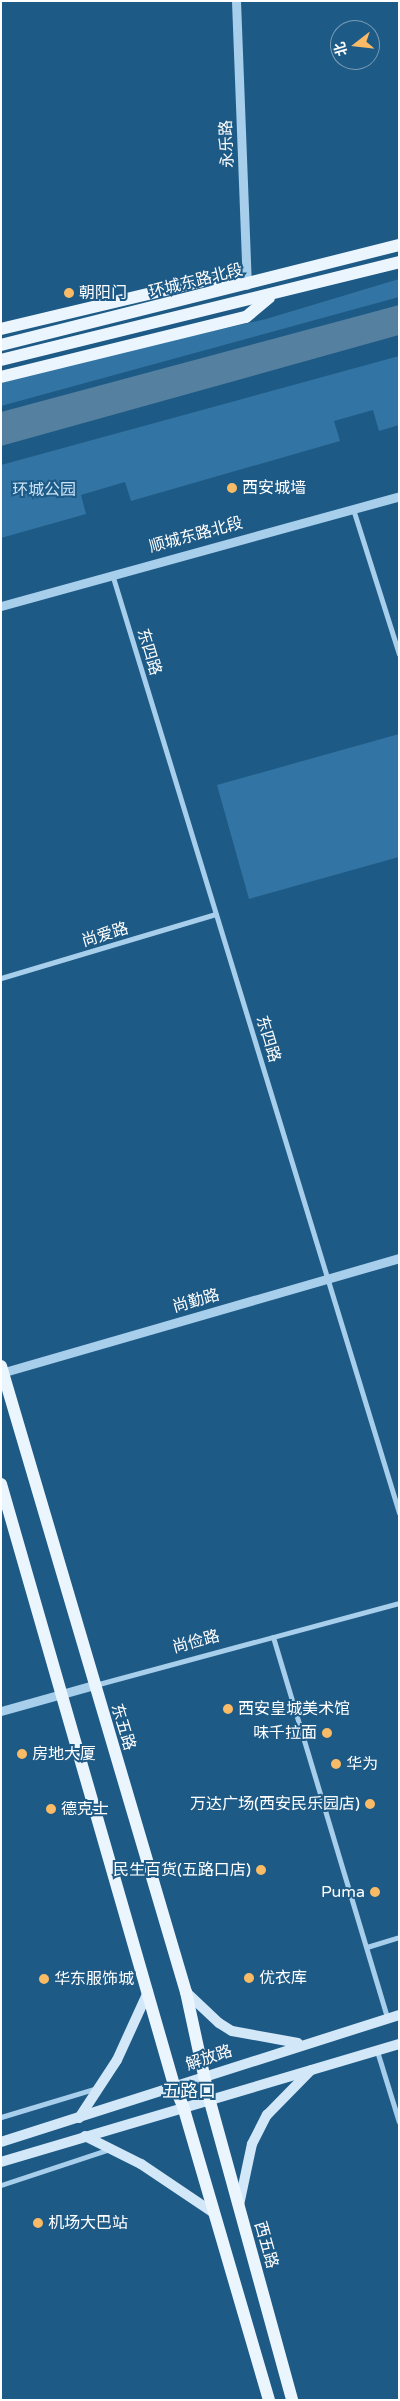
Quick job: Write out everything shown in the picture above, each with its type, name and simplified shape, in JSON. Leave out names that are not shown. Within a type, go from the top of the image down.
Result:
[{"type":"main road","name":"环城东路北段","points":[[1,345],[247,285],[399,245]]},
{"type":"main road","name":"环城东路北段","points":[[1,360],[272,296],[399,262]]},
{"type":"main road","points":[[1,329],[206,280],[247,285]]},
{"type":"main road","points":[[1,377],[246,317],[272,296]]},
{"type":"main road","name":"东五路","points":[[2,1370],[186,1992],[209,2098]]},
{"type":"main road","points":[[1,1484],[174,2085],[183,2106],[269,2400]]},
{"type":"main road","points":[[79,2118],[117,2060],[148,1992]]},
{"type":"main road","points":[[186,1992],[219,2023],[232,2030],[301,2044]]},
{"type":"main road","name":"解放路","points":[[1,2142],[399,2013]]},
{"type":"main road","points":[[1,2162],[209,2098],[399,2044]]},
{"type":"main road","points":[[238,2208],[252,2144],[267,2115],[313,2069]]},
{"type":"main road","name":"西五路","points":[[209,2098],[292,2400]]},
{"type":"main road","points":[[85,2136],[140,2164],[214,2213]]},
{"type":"street","name":"永乐路","points":[[236,1],[247,285]]},
{"type":"street","name":"顺城东路北段","points":[[1,606],[112,573],[399,496]]},
{"type":"street","points":[[353,509],[399,654]]},
{"type":"street","name":"东四路","points":[[112,573],[399,1513]]},
{"type":"street","name":"尚爱路","points":[[1,978],[216,914]]},
{"type":"street","name":"尚勤路","points":[[2,1370],[399,1258]]},
{"type":"street","name":"尚俭路","points":[[1,1712],[399,1603]]},
{"type":"street","points":[[273,1637],[387,2018]]},
{"type":"street","points":[[367,1947],[399,1937]]},
{"type":"street","points":[[377,2051],[399,2122]]},
{"type":"street","points":[[1,2117],[100,2087]]},
{"type":"street","points":[[1,2185],[110,2149]]},
{"type":"green space","points":[[399,279],[399,297],[1,406],[1,383],[104,356],[266,319]]},
{"type":"green space","name":"环城公园","points":[[399,356],[399,425],[379,431],[373,410],[334,421],[340,441],[131,501],[125,482],[81,495],[86,514],[1,538],[1,465]]},
{"type":"green space","points":[[399,734],[399,857],[249,899],[217,785]]},
{"type":"shaded area","points":[[399,305],[399,335],[1,446],[1,412]]},
{"type":"place","name":"朝阳门","points":[[69,293]]},
{"type":"place","name":"西安城墙","points":[[232,488]]},
{"type":"place","name":"西安皇城美术馆","points":[[228,1709]]},
{"type":"place","name":"味千拉面","points":[[327,1733]]},
{"type":"place","name":"房地大厦","points":[[22,1754]]},
{"type":"place","name":"华为","points":[[336,1764]]},
{"type":"place","name":"万达广场(西安民乐园店)","points":[[370,1804]]},
{"type":"place","name":"德克士","points":[[51,1809]]},
{"type":"place","name":"民生百货(五路口店)","points":[[261,1870]]},
{"type":"place","name":"Puma","points":[[375,1892]]},
{"type":"place","name":"优衣库","points":[[249,1978]]},
{"type":"place","name":"华东服饰城","points":[[44,1979]]},
{"type":"place","name":"机场大巴站","points":[[38,2223]]},
{"type":"district","name":"五路口","points":[[189,2091]]}]
